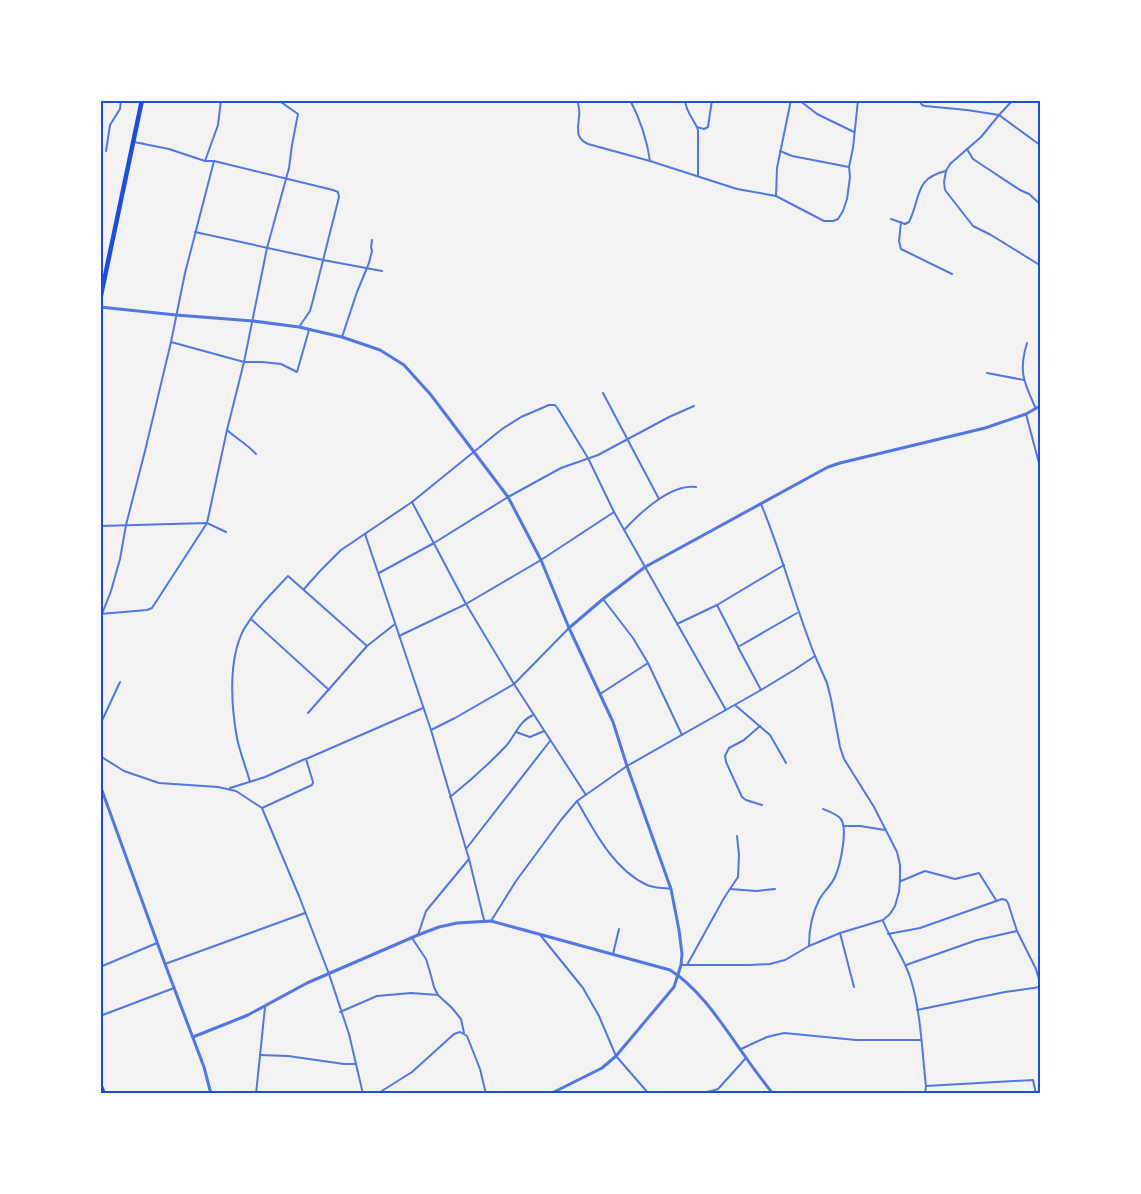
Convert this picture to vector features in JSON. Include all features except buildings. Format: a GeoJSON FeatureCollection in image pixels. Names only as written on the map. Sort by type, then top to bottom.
{"type":"FeatureCollection","features":[{"type":"Feature","properties":{"kind":"highway"},"geometry":{"type":"LineString","coordinates":[[100,300],[142,100]]}},
{"type":"Feature","properties":{"kind":"highway"},"geometry":{"type":"LineString","coordinates":[[100,1084],[104,1094]]}},
{"type":"Feature","properties":{"kind":"street"},"geometry":{"type":"LineString","coordinates":[[106,151],[110,125],[120,109],[121,100]]}},
{"type":"Feature","properties":{"kind":"street"},"geometry":{"type":"LineString","coordinates":[[205,161],[218,125],[221,100]]}},
{"type":"Feature","properties":{"kind":"street"},"geometry":{"type":"LineString","coordinates":[[214,161],[195,232],[120,559],[111,591],[101,614],[152,608],[207,523],[253,321],[267,248],[291,157],[298,114],[278,100]]}},
{"type":"Feature","properties":{"kind":"street"},"geometry":{"type":"LineString","coordinates":[[577,100],[580,112],[577,128],[582,141],[588,144],[737,189],[777,196],[824,221],[838,219],[847,199],[858,100]]}},
{"type":"Feature","properties":{"kind":"street"},"geometry":{"type":"LineString","coordinates":[[630,100],[644,133],[650,161]]}},
{"type":"Feature","properties":{"kind":"street"},"geometry":{"type":"LineString","coordinates":[[685,100],[689,115],[697,127],[698,176]]}},
{"type":"Feature","properties":{"kind":"street"},"geometry":{"type":"LineString","coordinates":[[697,127],[708,128],[712,100]]}},
{"type":"Feature","properties":{"kind":"street"},"geometry":{"type":"LineString","coordinates":[[777,196],[777,168],[791,100]]}},
{"type":"Feature","properties":{"kind":"street"},"geometry":{"type":"LineString","coordinates":[[799,100],[817,114],[854,132]]}},
{"type":"Feature","properties":{"kind":"street"},"geometry":{"type":"LineString","coordinates":[[919,100],[925,106],[999,115],[1041,145]]}},
{"type":"Feature","properties":{"kind":"street"},"geometry":{"type":"LineString","coordinates":[[1013,100],[981,137],[950,164],[945,171],[945,190],[973,226],[1040,264]]}},
{"type":"Feature","properties":{"kind":"street"},"geometry":{"type":"LineString","coordinates":[[1037,142],[1041,138]]}},
{"type":"Feature","properties":{"kind":"street"},"geometry":{"type":"LineString","coordinates":[[133,141],[169,149],[205,161],[214,161],[338,192],[339,197],[310,310],[299,327]]}},
{"type":"Feature","properties":{"kind":"street"},"geometry":{"type":"LineString","coordinates":[[968,149],[973,159],[1041,204]]}},
{"type":"Feature","properties":{"kind":"street"},"geometry":{"type":"LineString","coordinates":[[780,151],[792,156],[849,167]]}},
{"type":"Feature","properties":{"kind":"street"},"geometry":{"type":"LineString","coordinates":[[891,219],[907,224],[920,189],[928,177],[945,171]]}},
{"type":"Feature","properties":{"kind":"street"},"geometry":{"type":"LineString","coordinates":[[901,222],[899,241],[901,249],[952,274]]}},
{"type":"Feature","properties":{"kind":"street"},"geometry":{"type":"LineString","coordinates":[[195,232],[382,272]]}},
{"type":"Feature","properties":{"kind":"street"},"geometry":{"type":"LineString","coordinates":[[342,338],[367,269],[372,251],[372,240]]}},
{"type":"Feature","properties":{"kind":"street"},"geometry":{"type":"LineString","coordinates":[[100,307],[299,327],[380,350],[404,365],[431,395],[508,497],[542,560],[569,628],[613,722],[670,889],[682,954],[674,987],[616,1056],[602,1068],[550,1094]]}},
{"type":"Feature","properties":{"kind":"street"},"geometry":{"type":"LineString","coordinates":[[171,342],[244,362],[275,362],[297,372],[310,329]]}},
{"type":"Feature","properties":{"kind":"street"},"geometry":{"type":"LineString","coordinates":[[431,730],[514,684],[569,628],[645,567],[828,467],[985,428],[1026,414],[1039,407],[1024,380],[1022,360],[1027,343]]}},
{"type":"Feature","properties":{"kind":"street"},"geometry":{"type":"LineString","coordinates":[[987,373],[1024,380]]}},
{"type":"Feature","properties":{"kind":"street"},"geometry":{"type":"LineString","coordinates":[[603,393],[659,500]]}},
{"type":"Feature","properties":{"kind":"street"},"geometry":{"type":"LineString","coordinates":[[304,589],[341,550],[412,502],[502,429],[521,417],[549,405],[555,405],[588,458],[614,512],[726,710]]}},
{"type":"Feature","properties":{"kind":"street"},"geometry":{"type":"LineString","coordinates":[[379,573],[561,468],[598,455],[694,406]]}},
{"type":"Feature","properties":{"kind":"street"},"geometry":{"type":"LineString","coordinates":[[1026,414],[1041,467]]}},
{"type":"Feature","properties":{"kind":"street"},"geometry":{"type":"LineString","coordinates":[[227,430],[236,439],[248,445],[256,454]]}},
{"type":"Feature","properties":{"kind":"street"},"geometry":{"type":"LineString","coordinates":[[624,530],[638,515],[659,500],[681,487],[696,487]]}},
{"type":"Feature","properties":{"kind":"street"},"geometry":{"type":"LineString","coordinates":[[412,502],[466,604],[514,684],[586,795]]}},
{"type":"Feature","properties":{"kind":"street"},"geometry":{"type":"LineString","coordinates":[[681,965],[750,965],[770,964],[785,960],[809,946],[840,933],[883,920],[895,906],[899,892],[900,865],[897,852],[874,807],[844,759],[826,683],[814,656],[761,504]]}},
{"type":"Feature","properties":{"kind":"street"},"geometry":{"type":"LineString","coordinates":[[399,636],[466,604],[542,560],[614,512]]}},
{"type":"Feature","properties":{"kind":"street"},"geometry":{"type":"LineString","coordinates":[[100,525],[207,523],[226,532]]}},
{"type":"Feature","properties":{"kind":"street"},"geometry":{"type":"LineString","coordinates":[[365,534],[431,730],[469,859],[484,920]]}},
{"type":"Feature","properties":{"kind":"street"},"geometry":{"type":"LineString","coordinates":[[677,624],[717,605],[784,565]]}},
{"type":"Feature","properties":{"kind":"street"},"geometry":{"type":"LineString","coordinates":[[250,782],[237,739],[233,668],[236,649],[243,631],[265,600],[288,576],[367,646]]}},
{"type":"Feature","properties":{"kind":"street"},"geometry":{"type":"LineString","coordinates":[[603,599],[633,638],[648,663],[682,735]]}},
{"type":"Feature","properties":{"kind":"street"},"geometry":{"type":"LineString","coordinates":[[717,605],[761,690]]}},
{"type":"Feature","properties":{"kind":"street"},"geometry":{"type":"LineString","coordinates":[[738,647],[799,613]]}},
{"type":"Feature","properties":{"kind":"street"},"geometry":{"type":"LineString","coordinates":[[251,619],[329,690]]}},
{"type":"Feature","properties":{"kind":"street"},"geometry":{"type":"LineString","coordinates":[[308,713],[367,646],[395,624]]}},
{"type":"Feature","properties":{"kind":"street"},"geometry":{"type":"LineString","coordinates":[[491,921],[516,881],[577,801],[627,766],[761,690],[814,656]]}},
{"type":"Feature","properties":{"kind":"street"},"geometry":{"type":"LineString","coordinates":[[600,694],[648,663]]}},
{"type":"Feature","properties":{"kind":"street"},"geometry":{"type":"LineString","coordinates":[[100,725],[120,682]]}},
{"type":"Feature","properties":{"kind":"street"},"geometry":{"type":"LineString","coordinates":[[735,705],[770,735],[786,763]]}},
{"type":"Feature","properties":{"kind":"street"},"geometry":{"type":"LineString","coordinates":[[227,789],[265,777],[424,708]]}},
{"type":"Feature","properties":{"kind":"street"},"geometry":{"type":"LineString","coordinates":[[450,797],[508,744],[524,720],[534,715]]}},
{"type":"Feature","properties":{"kind":"street"},"geometry":{"type":"LineString","coordinates":[[760,726],[744,740],[729,748],[725,756],[742,797],[762,805]]}},
{"type":"Feature","properties":{"kind":"street"},"geometry":{"type":"LineString","coordinates":[[516,732],[530,737],[544,731]]}},
{"type":"Feature","properties":{"kind":"street"},"geometry":{"type":"LineString","coordinates":[[466,849],[550,741]]}},
{"type":"Feature","properties":{"kind":"street"},"geometry":{"type":"LineString","coordinates":[[100,756],[124,771],[159,783],[218,787],[236,791],[262,808],[270,823],[329,974],[349,1034],[363,1094]]}},
{"type":"Feature","properties":{"kind":"street"},"geometry":{"type":"LineString","coordinates":[[262,808],[312,785],[306,759]]}},
{"type":"Feature","properties":{"kind":"street"},"geometry":{"type":"LineString","coordinates":[[100,785],[212,1094]]}},
{"type":"Feature","properties":{"kind":"street"},"geometry":{"type":"LineString","coordinates":[[577,801],[612,856],[630,875],[648,886],[670,889]]}},
{"type":"Feature","properties":{"kind":"street"},"geometry":{"type":"LineString","coordinates":[[809,946],[809,933],[818,903],[834,879],[841,858],[843,825],[841,819],[823,809]]}},
{"type":"Feature","properties":{"kind":"street"},"geometry":{"type":"LineString","coordinates":[[843,825],[886,831]]}},
{"type":"Feature","properties":{"kind":"street"},"geometry":{"type":"LineString","coordinates":[[687,965],[739,874],[737,836]]}},
{"type":"Feature","properties":{"kind":"street"},"geometry":{"type":"LineString","coordinates":[[418,935],[426,911],[469,859]]}},
{"type":"Feature","properties":{"kind":"street"},"geometry":{"type":"LineString","coordinates":[[900,881],[925,871],[955,879],[979,873],[996,900]]}},
{"type":"Feature","properties":{"kind":"street"},"geometry":{"type":"LineString","coordinates":[[730,889],[762,891],[776,889]]}},
{"type":"Feature","properties":{"kind":"street"},"geometry":{"type":"LineString","coordinates":[[888,934],[920,928],[996,900],[1006,900],[1017,931],[1041,983]]}},
{"type":"Feature","properties":{"kind":"street"},"geometry":{"type":"LineString","coordinates":[[165,964],[305,913]]}},
{"type":"Feature","properties":{"kind":"street"},"geometry":{"type":"LineString","coordinates":[[193,1037],[248,1015],[307,983],[418,935],[439,927],[484,920],[670,970],[693,989],[727,1029],[773,1094]]}},
{"type":"Feature","properties":{"kind":"street"},"geometry":{"type":"LineString","coordinates":[[883,920],[888,934],[906,964],[912,982],[921,1040],[925,1094]]}},
{"type":"Feature","properties":{"kind":"street"},"geometry":{"type":"LineString","coordinates":[[613,954],[619,929]]}},
{"type":"Feature","properties":{"kind":"street"},"geometry":{"type":"LineString","coordinates":[[906,964],[977,940],[1017,931]]}},
{"type":"Feature","properties":{"kind":"street"},"geometry":{"type":"LineString","coordinates":[[539,933],[583,988],[599,1016],[616,1056],[649,1094]]}},
{"type":"Feature","properties":{"kind":"street"},"geometry":{"type":"LineString","coordinates":[[840,933],[854,987]]}},
{"type":"Feature","properties":{"kind":"street"},"geometry":{"type":"LineString","coordinates":[[412,938],[426,958],[438,995],[461,1018],[464,1033],[480,1070],[486,1094]]}},
{"type":"Feature","properties":{"kind":"street"},"geometry":{"type":"LineString","coordinates":[[100,967],[157,943]]}},
{"type":"Feature","properties":{"kind":"street"},"geometry":{"type":"LineString","coordinates":[[917,1010],[1041,987]]}},
{"type":"Feature","properties":{"kind":"street"},"geometry":{"type":"LineString","coordinates":[[100,1016],[174,988]]}},
{"type":"Feature","properties":{"kind":"street"},"geometry":{"type":"LineString","coordinates":[[340,1012],[377,996],[411,993],[438,995]]}},
{"type":"Feature","properties":{"kind":"street"},"geometry":{"type":"LineString","coordinates":[[256,1094],[265,1006]]}},
{"type":"Feature","properties":{"kind":"street"},"geometry":{"type":"LineString","coordinates":[[377,1094],[412,1072],[454,1034],[464,1033]]}},
{"type":"Feature","properties":{"kind":"street"},"geometry":{"type":"LineString","coordinates":[[741,1049],[767,1037],[784,1034],[855,1040],[921,1040]]}},
{"type":"Feature","properties":{"kind":"street"},"geometry":{"type":"LineString","coordinates":[[260,1055],[356,1064]]}},
{"type":"Feature","properties":{"kind":"street"},"geometry":{"type":"LineString","coordinates":[[663,1094],[675,1090],[702,1094],[712,1092],[718,1089],[746,1058]]}},
{"type":"Feature","properties":{"kind":"street"},"geometry":{"type":"LineString","coordinates":[[926,1086],[1041,1079]]}},
{"type":"Feature","properties":{"kind":"street"},"geometry":{"type":"LineString","coordinates":[[1033,1080],[1036,1094]]}},
{"type":"Feature","properties":{"kind":"street"},"geometry":{"type":"LineString","coordinates":[[561,1089],[562,1094]]}}]}
